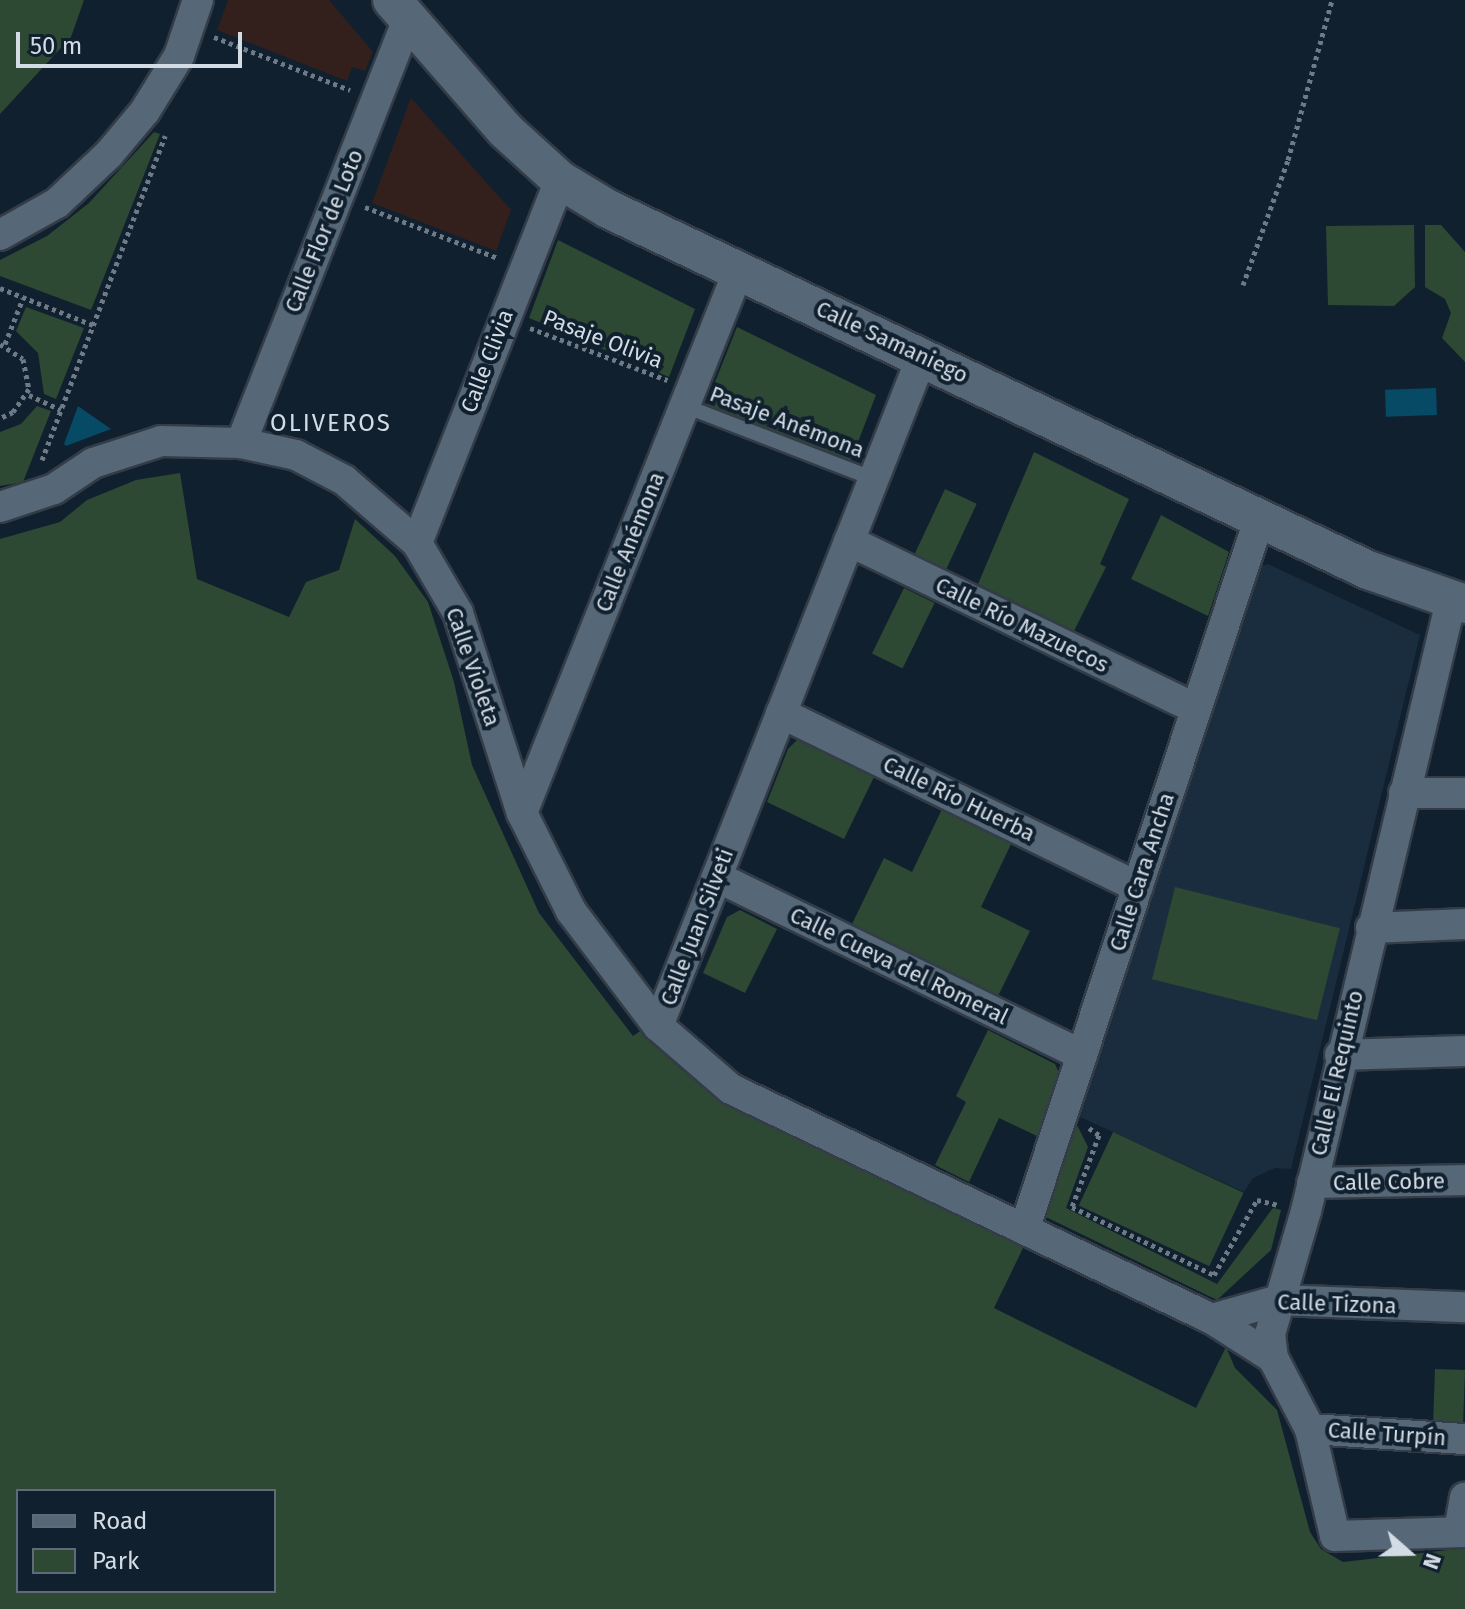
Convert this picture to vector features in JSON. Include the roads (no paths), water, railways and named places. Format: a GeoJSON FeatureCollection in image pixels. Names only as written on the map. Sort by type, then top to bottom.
{"type":"FeatureCollection","features":[{"type":"Feature","properties":{"kind":"street","name":"Calle Flor de Loto"},"geometry":{"type":"LineString","coordinates":[[241,443],[376,100],[400,10]]}},
{"type":"Feature","properties":{"kind":"street","name":"Calle Samaniego"},"geometry":{"type":"LineString","coordinates":[[400,10],[505,130],[560,180],[738,272],[923,354],[1368,570],[1458,603]]}},
{"type":"Feature","properties":{"kind":"street"},"geometry":{"type":"LineString","coordinates":[[0,235],[57,203],[109,154],[145,111],[194,14]]}},
{"type":"Feature","properties":{"kind":"street","name":"Calle Clivia"},"geometry":{"type":"LineString","coordinates":[[417,543],[522,268],[560,180]]}},
{"type":"Feature","properties":{"kind":"street","name":"Calle Anémona"},"geometry":{"type":"LineString","coordinates":[[522,813],[738,272]]}},
{"type":"Feature","properties":{"kind":"street","name":"Calle Juan Silveti"},"geometry":{"type":"LineString","coordinates":[[923,354],[658,1026],[731,1089],[1212,1319],[1273,1358]]}},
{"type":"Feature","properties":{"kind":"street","name":"Calle Violeta"},"geometry":{"type":"LineString","coordinates":[[0,507],[54,489],[93,463],[161,441],[241,443],[296,455],[344,480],[417,543],[458,613],[522,813],[571,911],[658,1026]]}},
{"type":"Feature","properties":{"kind":"street","name":"Calle Cara Ancha"},"geometry":{"type":"LineString","coordinates":[[1025,1227],[1194,708],[1260,517]]}},
{"type":"Feature","properties":{"kind":"street","name":"Calle Río Mazuecos"},"geometry":{"type":"LineString","coordinates":[[849,541],[1194,708]]}},
{"type":"Feature","properties":{"kind":"street","name":"Calle El Requinto"},"geometry":{"type":"LineString","coordinates":[[1458,603],[1404,793],[1312,1183],[1270,1334],[1273,1358],[1310,1429],[1335,1536],[1462,1531]]}},
{"type":"Feature","properties":{"kind":"street","name":"Calle Río Huerba"},"geometry":{"type":"LineString","coordinates":[[781,713],[1138,887]]}},
{"type":"Feature","properties":{"kind":"street"},"geometry":{"type":"LineString","coordinates":[[1404,793],[1465,793]]}},
{"type":"Feature","properties":{"kind":"street","name":"Calle Cueva del Romeral"},"geometry":{"type":"LineString","coordinates":[[717,877],[1082,1055]]}},
{"type":"Feature","properties":{"kind":"street"},"geometry":{"type":"LineString","coordinates":[[1371,928],[1465,924]]}},
{"type":"Feature","properties":{"kind":"street"},"geometry":{"type":"LineString","coordinates":[[1340,1055],[1465,1051]]}},
{"type":"Feature","properties":{"kind":"street","name":"Calle Cobre"},"geometry":{"type":"LineString","coordinates":[[1312,1183],[1465,1180]]}},
{"type":"Feature","properties":{"kind":"street","name":"Calle Tizona"},"geometry":{"type":"LineString","coordinates":[[1212,1319],[1279,1300],[1465,1307]]}},
{"type":"Feature","properties":{"kind":"street","name":"Calle Turpín"},"geometry":{"type":"LineString","coordinates":[[1310,1429],[1465,1439]]}},
{"type":"Feature","properties":{"kind":"street"},"geometry":{"type":"LineString","coordinates":[[1462,1531],[1465,1498]]}},
{"type":"Feature","properties":{"kind":"lane","name":"Pasaje Anémona"},"geometry":{"type":"LineString","coordinates":[[688,398],[874,479]]}},
{"type":"Feature","properties":{"kind":"water"},"geometry":{"type":"Polygon","coordinates":[[[1436,388],[1437,415],[1386,417],[1385,390],[1436,388]]]}},
{"type":"Feature","properties":{"kind":"water"},"geometry":{"type":"Polygon","coordinates":[[[78,406],[111,429],[66,446],[64,444],[78,406]]]}},
{"type":"Feature","properties":{"kind":"district","name":"OLIVEROS"},"geometry":{"type":"Point","coordinates":[331,424]}}]}
